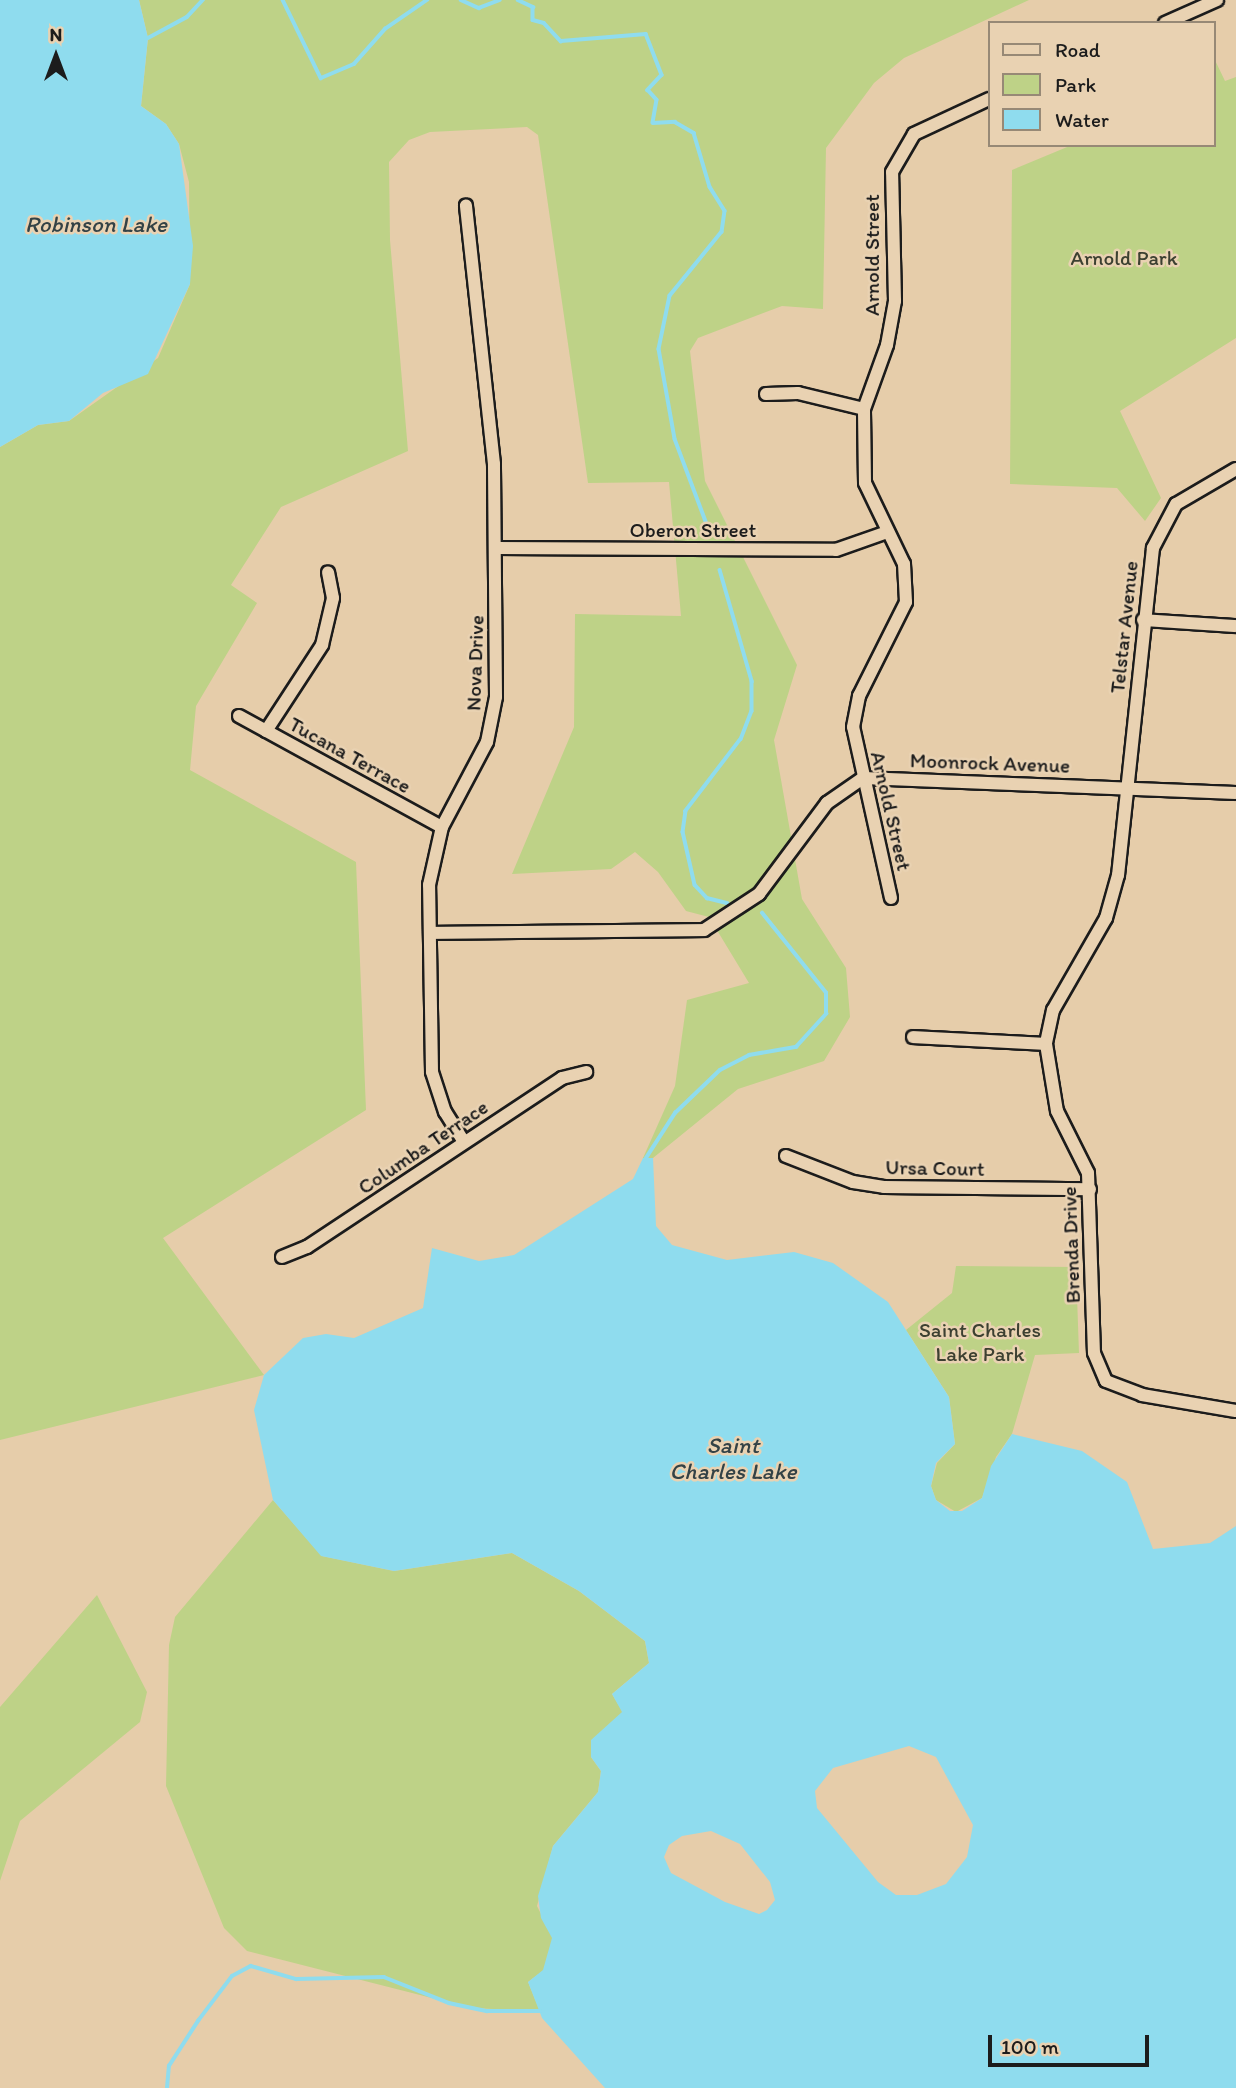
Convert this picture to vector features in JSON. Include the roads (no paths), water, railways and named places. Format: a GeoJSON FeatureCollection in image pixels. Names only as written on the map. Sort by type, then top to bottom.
{"type":"FeatureCollection","features":[{"type":"Feature","properties":{"kind":"street"},"geometry":{"type":"LineString","coordinates":[[1170,21],[1217,0]]}},
{"type":"Feature","properties":{"kind":"street","name":"Arnold Street"},"geometry":{"type":"LineString","coordinates":[[891,898],[853,727],[859,696],[906,602],[904,565],[865,483],[864,409],[894,314],[895,162],[925,127],[988,99]]}},
{"type":"Feature","properties":{"kind":"street","name":"Nova Drive"},"geometry":{"type":"LineString","coordinates":[[464,1142],[434,1085],[430,868],[442,827],[482,753],[493,720],[496,548],[493,456],[466,206]]}},
{"type":"Feature","properties":{"kind":"street"},"geometry":{"type":"LineString","coordinates":[[766,394],[798,393],[864,409]]}},
{"type":"Feature","properties":{"kind":"street","name":"Telstar Avenue"},"geometry":{"type":"LineString","coordinates":[[1127,787],[1143,620],[1153,548],[1176,503],[1236,469]]}},
{"type":"Feature","properties":{"kind":"street","name":"Oberon Street"},"geometry":{"type":"LineString","coordinates":[[496,548],[836,550],[887,533]]}},
{"type":"Feature","properties":{"kind":"street"},"geometry":{"type":"LineString","coordinates":[[266,731],[323,645],[333,598],[328,572]]}},
{"type":"Feature","properties":{"kind":"street"},"geometry":{"type":"LineString","coordinates":[[1143,620],[1236,626]]}},
{"type":"Feature","properties":{"kind":"street","name":"Tucana Terrace"},"geometry":{"type":"LineString","coordinates":[[239,716],[442,827]]}},
{"type":"Feature","properties":{"kind":"street"},"geometry":{"type":"LineString","coordinates":[[430,933],[704,930],[759,894],[827,803],[863,778]]}},
{"type":"Feature","properties":{"kind":"street","name":"Moonrock Avenue"},"geometry":{"type":"LineString","coordinates":[[863,778],[1236,793]]}},
{"type":"Feature","properties":{"kind":"street","name":"Brenda Drive"},"geometry":{"type":"LineString","coordinates":[[1127,787],[1118,875],[1106,918],[1053,1010],[1046,1044],[1058,1111],[1088,1172],[1094,1353],[1106,1381],[1142,1395],[1236,1411]]}},
{"type":"Feature","properties":{"kind":"street"},"geometry":{"type":"LineString","coordinates":[[913,1037],[1046,1044]]}},
{"type":"Feature","properties":{"kind":"street","name":"Columba Terrace"},"geometry":{"type":"LineString","coordinates":[[282,1258],[307,1247],[562,1078],[586,1072]]}},
{"type":"Feature","properties":{"kind":"street","name":"Ursa Court"},"geometry":{"type":"LineString","coordinates":[[786,1156],[853,1182],[884,1187],[1090,1189]]}},
{"type":"Feature","properties":{"kind":"water","name":"Robinson Lake"},"geometry":{"type":"Polygon","coordinates":[[[0,0],[139,0],[148,38],[141,106],[166,124],[179,144],[193,246],[190,284],[148,374],[103,393],[69,421],[38,425],[0,447],[0,0]]]}},
{"type":"Feature","properties":{"kind":"water","name":"Saint Charles Lake"},"geometry":{"type":"Polygon","coordinates":[[[643,1158],[653,1158],[656,1226],[672,1245],[727,1260],[794,1252],[833,1263],[888,1302],[949,1397],[955,1444],[936,1463],[931,1486],[936,1500],[950,1511],[962,1511],[982,1498],[991,1466],[1012,1434],[1082,1451],[1127,1482],[1153,1549],[1210,1543],[1236,1526],[1236,2088],[605,2088],[542,2018],[528,1982],[543,1970],[552,1938],[541,1918],[538,1896],[553,1846],[598,1792],[601,1771],[591,1757],[591,1740],[622,1712],[612,1694],[649,1663],[645,1641],[579,1591],[512,1553],[394,1571],[321,1556],[273,1500],[254,1410],[264,1375],[303,1338],[326,1334],[354,1338],[423,1308],[432,1248],[479,1261],[514,1255],[633,1179],[643,1158]],[[909,1746],[833,1768],[815,1791],[817,1808],[878,1882],[896,1895],[917,1895],[946,1884],[967,1857],[973,1825],[936,1757],[909,1746]],[[711,1831],[682,1836],[669,1845],[664,1857],[671,1873],[725,1902],[759,1914],[767,1910],[775,1900],[770,1882],[740,1844],[711,1831]]]}},
{"type":"Feature","properties":{"kind":"waterway"},"geometry":{"type":"LineString","coordinates":[[148,38],[187,17],[203,0]]}},
{"type":"Feature","properties":{"kind":"waterway"},"geometry":{"type":"LineString","coordinates":[[283,0],[321,78],[354,64],[385,29],[427,0]]}},
{"type":"Feature","properties":{"kind":"waterway"},"geometry":{"type":"LineString","coordinates":[[461,0],[479,8],[500,0]]}},
{"type":"Feature","properties":{"kind":"waterway"},"geometry":{"type":"LineString","coordinates":[[518,0],[533,7],[533,20],[544,23],[561,41],[646,34],[662,75],[648,90],[657,100],[653,123],[675,122],[694,133],[710,187],[725,211],[722,232],[670,296],[659,349],[675,439],[710,532]]}},
{"type":"Feature","properties":{"kind":"waterway"},"geometry":{"type":"LineString","coordinates":[[720,570],[752,681],[752,711],[741,739],[686,811],[683,832],[695,885],[707,898],[727,903]]}},
{"type":"Feature","properties":{"kind":"waterway"},"geometry":{"type":"LineString","coordinates":[[646,1158],[675,1113],[720,1070],[749,1055],[796,1047],[826,1014],[826,993],[762,913]]}},
{"type":"Feature","properties":{"kind":"waterway"},"geometry":{"type":"LineString","coordinates":[[167,2088],[169,2066],[198,2021],[232,1976],[251,1966],[296,1979],[384,1977],[449,2003],[487,2011],[540,2011]]}},
{"type":"Feature","properties":{"kind":"park label","name":"Arnold Park"},"geometry":{"type":"Point","coordinates":[1124,258]}},
{"type":"Feature","properties":{"kind":"park label","name":"Saint Charles Lake Park"},"geometry":{"type":"Point","coordinates":[980,1342]}}]}
